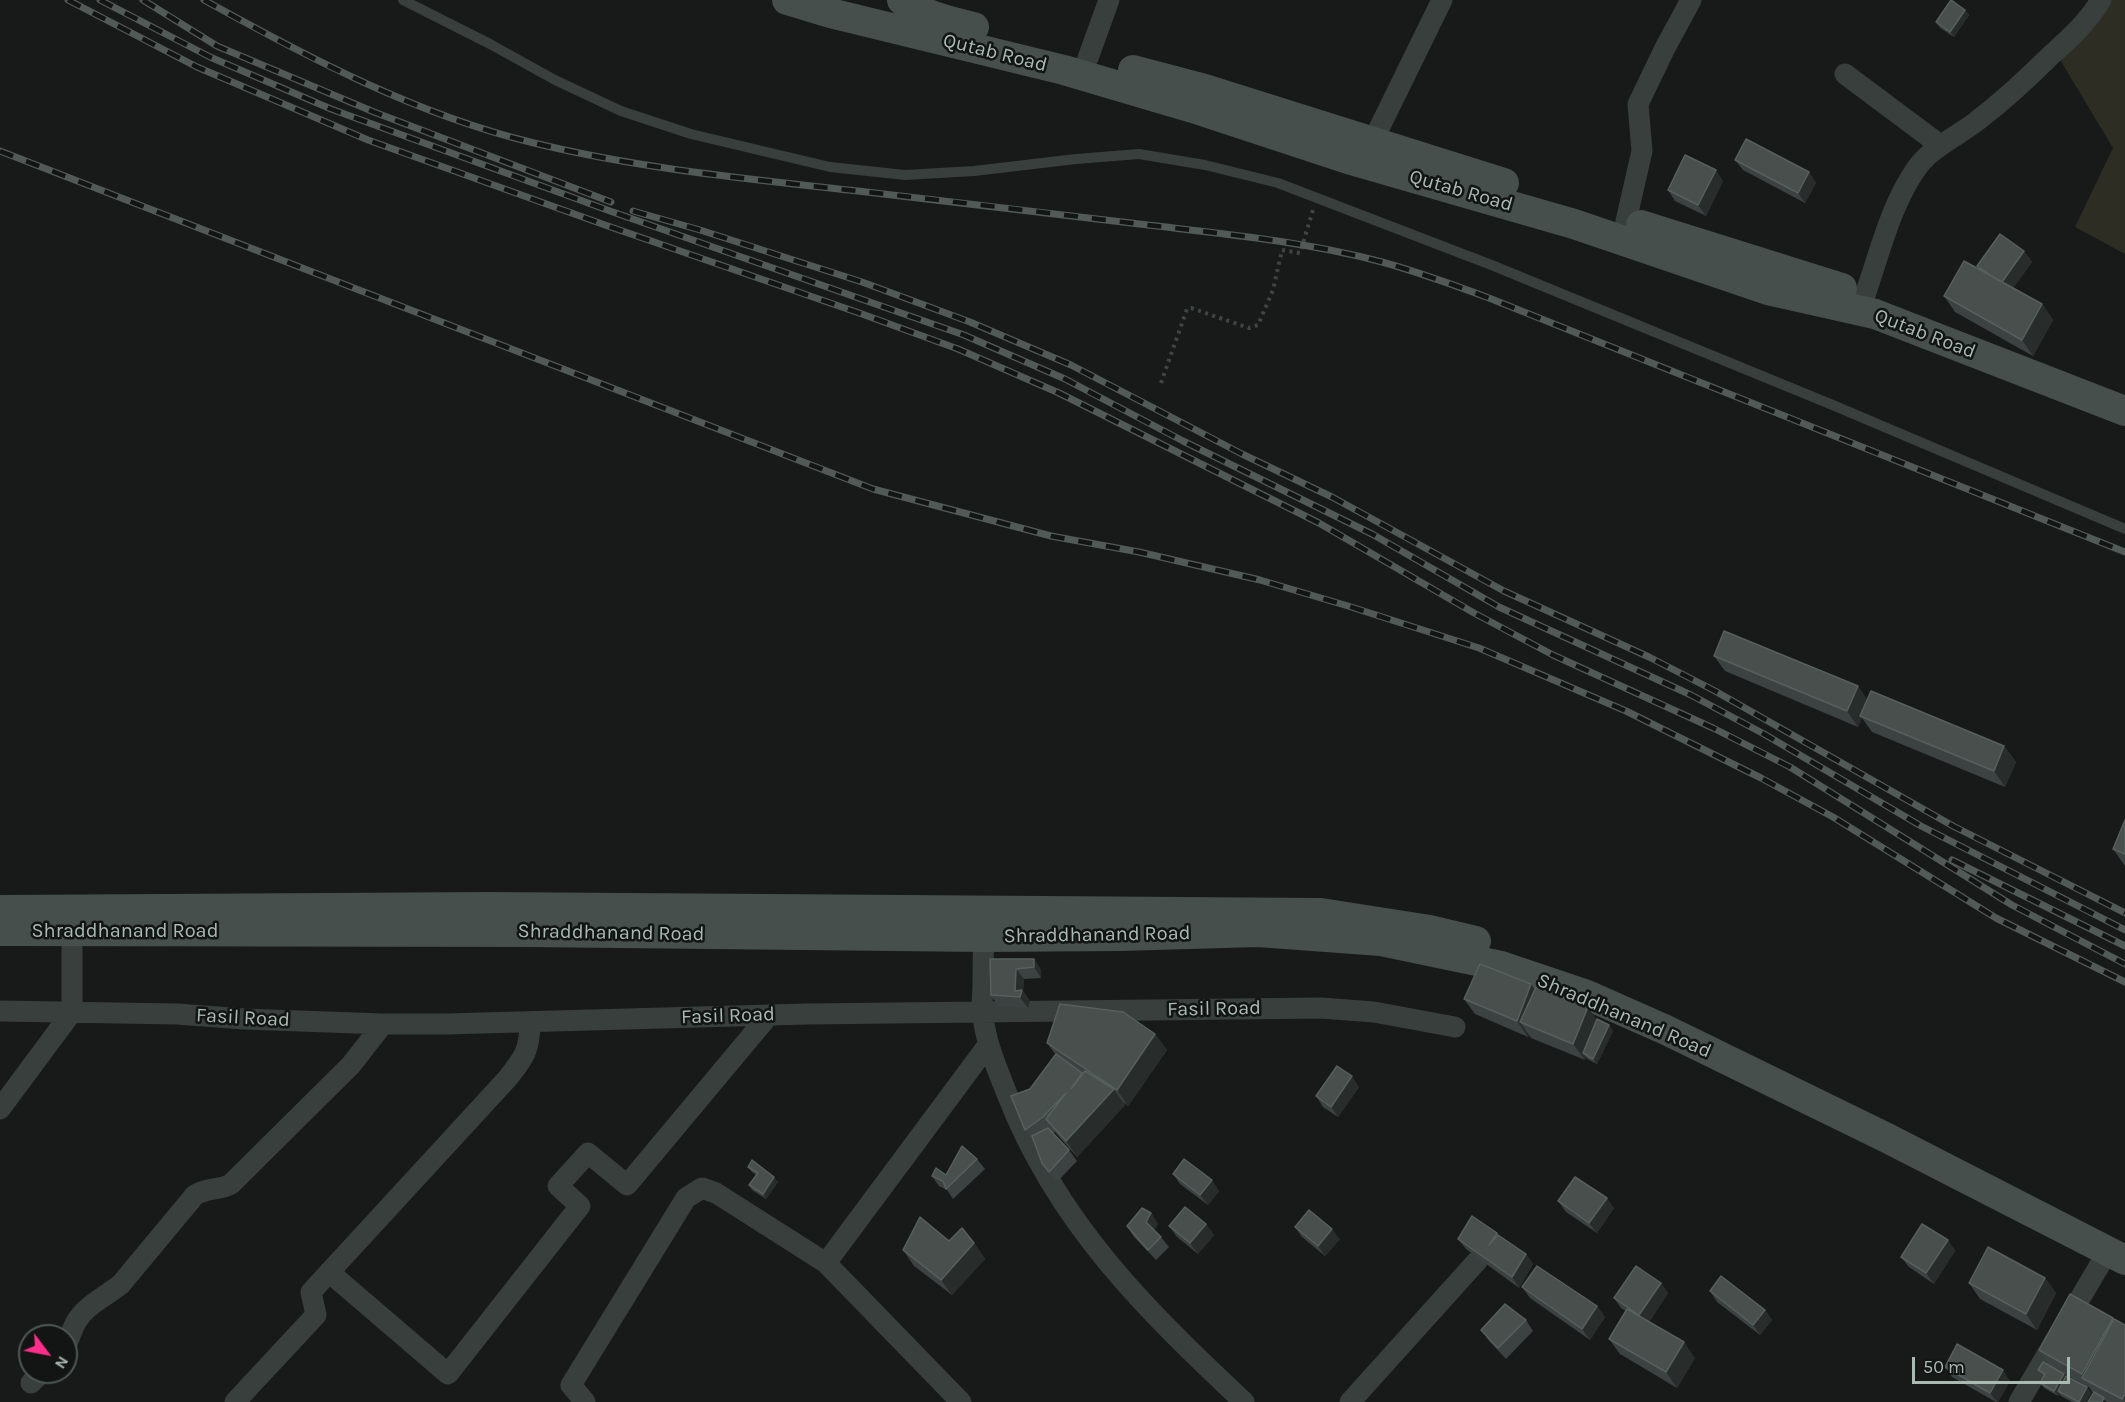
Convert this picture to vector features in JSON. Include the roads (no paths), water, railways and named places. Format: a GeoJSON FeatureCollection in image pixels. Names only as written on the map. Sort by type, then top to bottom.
{"type":"FeatureCollection","features":[{"type":"Feature","properties":{"kind":"street","name":"Qutab Road"},"geometry":{"type":"LineString","coordinates":[[787,0],[830,13],[935,28],[1089,58],[1205,89],[1368,153],[1768,290],[1875,314],[2125,411]]}},
{"type":"Feature","properties":{"kind":"street","name":"Qutab Road"},"geometry":{"type":"LineString","coordinates":[[902,0],[935,28],[1107,83],[1193,108],[1626,221],[1865,295],[2125,391]]}},
{"type":"Feature","properties":{"kind":"street"},"geometry":{"type":"LineString","coordinates":[[1089,58],[1108,0]]}},
{"type":"Feature","properties":{"kind":"street"},"geometry":{"type":"LineString","coordinates":[[1368,153],[1442,0]]}},
{"type":"Feature","properties":{"kind":"street"},"geometry":{"type":"LineString","coordinates":[[1626,221],[1641,151],[1638,104],[1691,0]]}},
{"type":"Feature","properties":{"kind":"street"},"geometry":{"type":"LineString","coordinates":[[1865,295],[1898,200],[1914,171],[1940,145],[2006,99],[2064,44],[2101,0]]}},
{"type":"Feature","properties":{"kind":"street"},"geometry":{"type":"LineString","coordinates":[[1845,74],[1940,145]]}},
{"type":"Feature","properties":{"kind":"street","name":"Shraddhanand Road"},"geometry":{"type":"LineString","coordinates":[[0,910],[641,921],[985,924],[1121,936],[1258,932],[1381,941],[1501,966],[1587,995],[1666,1029],[2119,1250]]}},
{"type":"Feature","properties":{"kind":"street","name":"Shraddhanand Road"},"geometry":{"type":"LineString","coordinates":[[0,931],[641,921]]}},
{"type":"Feature","properties":{"kind":"street"},"geometry":{"type":"LineString","coordinates":[[985,924],[982,1013],[988,1045],[1018,1122],[1046,1177],[1071,1217],[1112,1269],[1233,1398]]}},
{"type":"Feature","properties":{"kind":"street"},"geometry":{"type":"LineString","coordinates":[[0,1109],[72,1012],[72,931]]}},
{"type":"Feature","properties":{"kind":"street","name":"Fasil Road"},"geometry":{"type":"LineString","coordinates":[[0,1011],[177,1014],[383,1024],[769,1015],[1321,1008],[1374,1012],[1455,1027]]}},
{"type":"Feature","properties":{"kind":"street"},"geometry":{"type":"LineString","coordinates":[[329,1272],[448,1374],[580,1206],[558,1186],[588,1153],[627,1185],[769,1015]]}},
{"type":"Feature","properties":{"kind":"street"},"geometry":{"type":"LineString","coordinates":[[236,1402],[316,1316],[311,1292],[523,1060],[530,1039],[530,1022]]}},
{"type":"Feature","properties":{"kind":"street"},"geometry":{"type":"LineString","coordinates":[[75,1324],[94,1301],[107,1295],[121,1284],[195,1195],[206,1188],[220,1190],[231,1184],[351,1065],[383,1024]]}},
{"type":"Feature","properties":{"kind":"street"},"geometry":{"type":"LineString","coordinates":[[826,1263],[988,1045]]}},
{"type":"Feature","properties":{"kind":"street"},"geometry":{"type":"LineString","coordinates":[[585,1402],[571,1385],[686,1198],[702,1188],[716,1192],[826,1263],[961,1402]]}},
{"type":"Feature","properties":{"kind":"street"},"geometry":{"type":"LineString","coordinates":[[2019,1402],[2089,1306],[2119,1250]]}},
{"type":"Feature","properties":{"kind":"street"},"geometry":{"type":"LineString","coordinates":[[1350,1402],[1478,1260]]}},
{"type":"Feature","properties":{"kind":"lane"},"geometry":{"type":"LineString","coordinates":[[403,0],[555,80],[621,111],[692,134],[830,167],[905,175],[975,171],[1139,154],[1205,165],[1278,183],[1505,271],[1846,410],[2125,529]]}},
{"type":"Feature","properties":{"kind":"railway"},"geometry":{"type":"LineString","coordinates":[[68,0],[197,67],[368,140],[958,349],[1059,393],[1319,523],[1474,613],[1553,655],[1713,728],[1790,767],[2012,905],[2125,964]]}},
{"type":"Feature","properties":{"kind":"railway"},"geometry":{"type":"LineString","coordinates":[[100,0],[210,57],[331,109],[610,211],[964,335],[1065,379],[1183,441],[1372,534],[1499,607],[1691,695],[1764,734],[1921,826],[2125,930]]}},
{"type":"Feature","properties":{"kind":"railway"},"geometry":{"type":"LineString","coordinates":[[143,0],[217,46],[374,112],[611,202]]}},
{"type":"Feature","properties":{"kind":"railway"},"geometry":{"type":"LineString","coordinates":[[204,0],[283,43],[406,101],[491,131],[574,152],[736,177],[1257,238],[1320,248],[1382,262],[1489,298],[2125,552]]}},
{"type":"Feature","properties":{"kind":"railway"},"geometry":{"type":"LineString","coordinates":[[0,151],[873,489],[1051,536],[1139,552],[1260,580],[1479,648],[1626,711],[1761,778],[1833,817],[1996,918],[2125,982]]}},
{"type":"Feature","properties":{"kind":"railway"},"geometry":{"type":"LineString","coordinates":[[633,211],[862,282],[970,322],[1071,365],[1242,454],[1332,497],[1504,591],[1649,657],[1715,691],[1953,826],[2125,913]]}},
{"type":"Feature","properties":{"kind":"railway"},"geometry":{"type":"LineString","coordinates":[[1952,860],[2125,946]]}}]}
